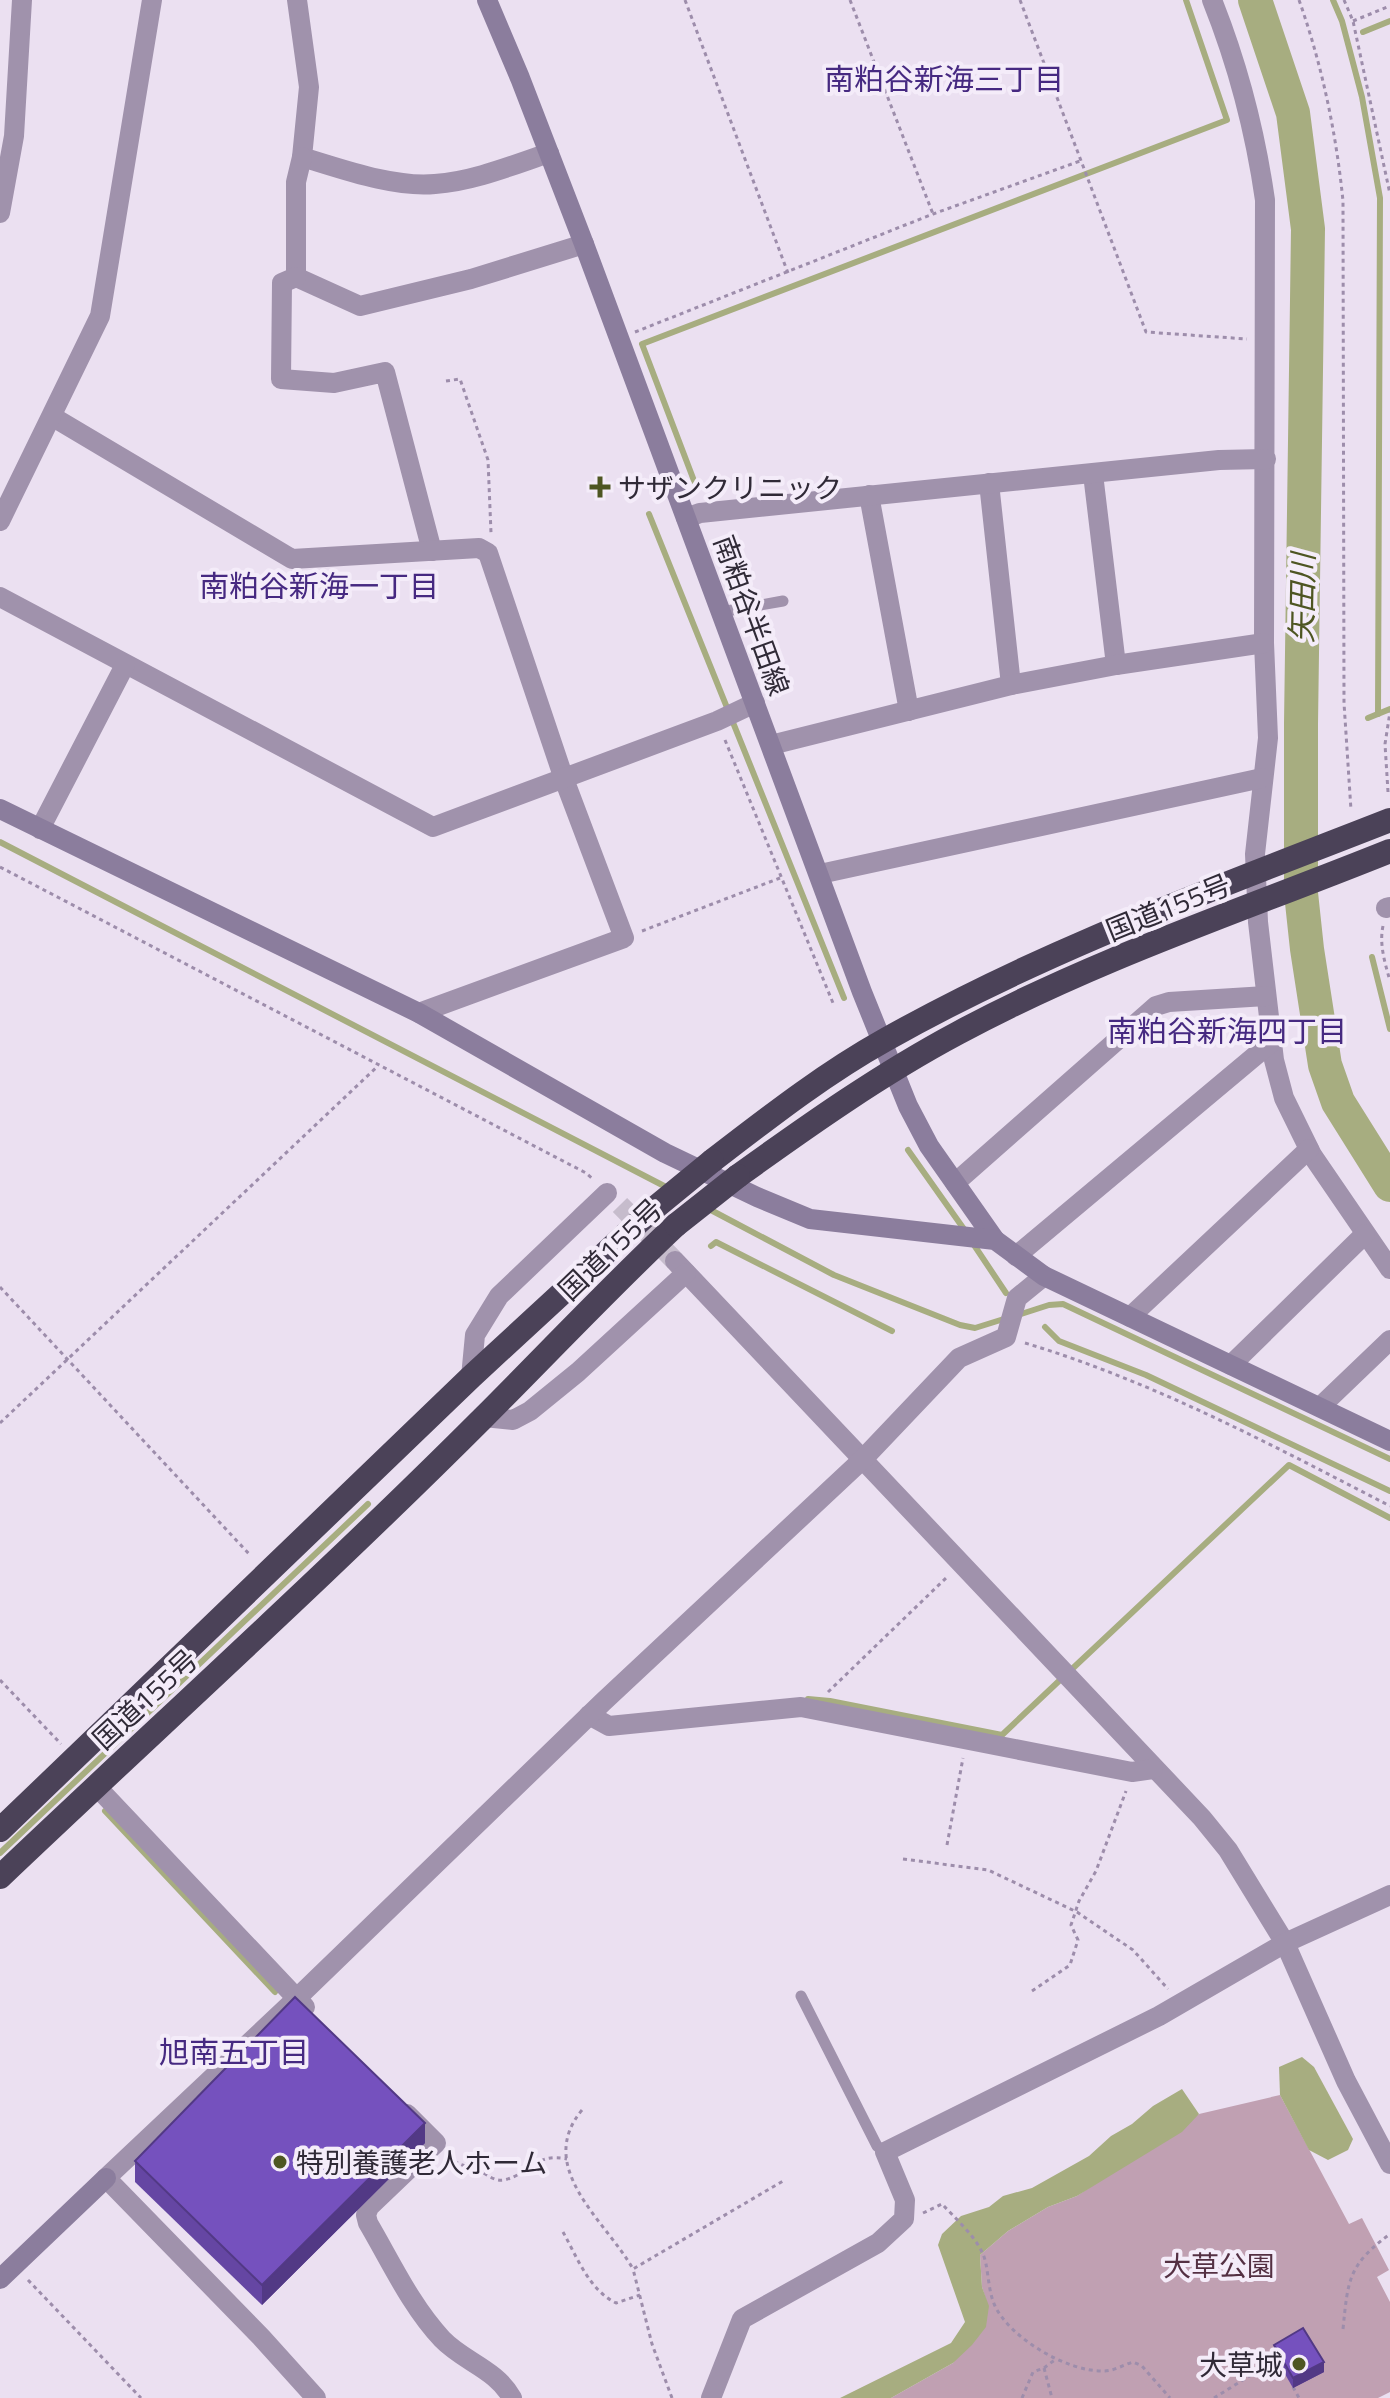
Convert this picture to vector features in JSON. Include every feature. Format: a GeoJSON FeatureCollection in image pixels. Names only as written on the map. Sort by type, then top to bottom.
{"type":"FeatureCollection","features":[{"type":"Feature","properties":{"kind":"highway","name":"国道155号"},"geometry":{"type":"LineString","coordinates":[[0,1830],[471,1377],[651,1211],[801,1094],[883,1041],[1016,971],[1390,820]]}},
{"type":"Feature","properties":{"kind":"highway","name":"国道155号"},"geometry":{"type":"LineString","coordinates":[[0,1877],[484,1417],[619,1279],[676,1225],[738,1176],[821,1116],[956,1034],[1009,1007],[1080,975],[1390,851]]}},
{"type":"Feature","properties":{"kind":"street"},"geometry":{"type":"LineString","coordinates":[[0,213],[22,0]]}},
{"type":"Feature","properties":{"kind":"street"},"geometry":{"type":"LineString","coordinates":[[0,521],[100,316],[152,0]]}},
{"type":"Feature","properties":{"kind":"street"},"geometry":{"type":"LineString","coordinates":[[296,277],[296,182],[302,157],[309,87],[297,0]]}},
{"type":"Feature","properties":{"kind":"street","name":"南粕谷半田線"},"geometry":{"type":"LineString","coordinates":[[487,0],[584,244],[862,992],[908,1106],[929,1146],[995,1240]]}},
{"type":"Feature","properties":{"kind":"street"},"geometry":{"type":"LineString","coordinates":[[1212,0],[1243,87],[1258,145],[1265,200],[1264,643],[1268,738],[1262,778],[1263,870],[1266,996],[1276,1069],[1284,1098],[1309,1149],[1390,1269]]}},
{"type":"Feature","properties":{"kind":"street"},"geometry":{"type":"LineString","coordinates":[[302,157],[360,174],[435,184],[483,175],[549,153]]}},
{"type":"Feature","properties":{"kind":"street"},"geometry":{"type":"LineString","coordinates":[[432,551],[385,372],[334,383],[281,379],[282,283],[296,277],[360,306],[471,279],[584,244]]}},
{"type":"Feature","properties":{"kind":"street"},"geometry":{"type":"LineString","coordinates":[[53,417],[292,559],[479,548],[487,552],[564,779],[624,938],[419,1013]]}},
{"type":"Feature","properties":{"kind":"street"},"geometry":{"type":"LineString","coordinates":[[686,518],[700,513],[869,495],[1219,460],[1266,459]]}},
{"type":"Feature","properties":{"kind":"street"},"geometry":{"type":"LineString","coordinates":[[1093,474],[1116,665]]}},
{"type":"Feature","properties":{"kind":"street"},"geometry":{"type":"LineString","coordinates":[[989,483],[1011,685]]}},
{"type":"Feature","properties":{"kind":"street"},"geometry":{"type":"LineString","coordinates":[[869,495],[909,711]]}},
{"type":"Feature","properties":{"kind":"street"},"geometry":{"type":"LineString","coordinates":[[0,597],[433,827],[717,721],[755,703]]}},
{"type":"Feature","properties":{"kind":"street"},"geometry":{"type":"LineString","coordinates":[[771,745],[1011,685],[1116,665],[1264,643]]}},
{"type":"Feature","properties":{"kind":"street"},"geometry":{"type":"LineString","coordinates":[[40,829],[125,665]]}},
{"type":"Feature","properties":{"kind":"street"},"geometry":{"type":"LineString","coordinates":[[820,874],[1262,778]]}},
{"type":"Feature","properties":{"kind":"street"},"geometry":{"type":"LineString","coordinates":[[0,809],[419,1013],[665,1153],[810,1219],[995,1240],[1044,1276],[1390,1441]]}},
{"type":"Feature","properties":{"kind":"street"},"geometry":{"type":"LineString","coordinates":[[955,1183],[1156,1006],[1169,1002],[1266,996]]}},
{"type":"Feature","properties":{"kind":"street"},"geometry":{"type":"LineString","coordinates":[[1016,1256],[1273,1041]]}},
{"type":"Feature","properties":{"kind":"street"},"geometry":{"type":"LineString","coordinates":[[1130,1317],[1309,1149]]}},
{"type":"Feature","properties":{"kind":"street"},"geometry":{"type":"LineString","coordinates":[[471,1377],[475,1335],[499,1296],[607,1193]]}},
{"type":"Feature","properties":{"kind":"street"},"geometry":{"type":"LineString","coordinates":[[1231,1365],[1365,1234]]}},
{"type":"Feature","properties":{"kind":"street"},"geometry":{"type":"LineString","coordinates":[[484,1417],[513,1420],[530,1411],[578,1372],[680,1267],[1202,1818],[1228,1850],[1285,1943],[1346,2081],[1390,2164]]}},
{"type":"Feature","properties":{"kind":"street"},"geometry":{"type":"LineString","coordinates":[[7,2272],[297,1998],[589,1715],[863,1459],[959,1358],[1006,1337],[1017,1298],[1044,1276]]}},
{"type":"Feature","properties":{"kind":"street"},"geometry":{"type":"LineString","coordinates":[[1320,1407],[1390,1340]]}},
{"type":"Feature","properties":{"kind":"street"},"geometry":{"type":"LineString","coordinates":[[589,1715],[609,1726],[801,1707],[1132,1772],[1153,1769]]}},
{"type":"Feature","properties":{"kind":"street"},"geometry":{"type":"LineString","coordinates":[[96,1786],[319,2021]]}},
{"type":"Feature","properties":{"kind":"street"},"geometry":{"type":"LineString","coordinates":[[711,2398],[742,2319],[878,2243],[904,2219],[905,2200],[885,2152],[1048,2073],[1285,1943],[1390,1895]]}},
{"type":"Feature","properties":{"kind":"street"},"geometry":{"type":"LineString","coordinates":[[394,2100],[436,2143],[369,2207],[366,2215],[368,2223],[431,2326],[445,2343],[497,2377],[512,2398]]}},
{"type":"Feature","properties":{"kind":"street"},"geometry":{"type":"LineString","coordinates":[[106,2178],[316,2398]]}},
{"type":"Feature","properties":{"kind":"lane"},"geometry":{"type":"LineString","coordinates":[[721,612],[783,601]]}},
{"type":"Feature","properties":{"kind":"lane"},"geometry":{"type":"LineString","coordinates":[[801,1996],[877,2146],[885,2152]]}},
{"type":"Feature","properties":{"kind":"path"},"geometry":{"type":"LineString","coordinates":[[685,0],[788,274]]}},
{"type":"Feature","properties":{"kind":"path"},"geometry":{"type":"LineString","coordinates":[[850,0],[933,214]]}},
{"type":"Feature","properties":{"kind":"path"},"geometry":{"type":"LineString","coordinates":[[1020,0],[1146,332],[1267,340]]}},
{"type":"Feature","properties":{"kind":"path"},"geometry":{"type":"LineString","coordinates":[[1299,0],[1327,95],[1338,149],[1343,201],[1344,703],[1351,818],[1347,836]]}},
{"type":"Feature","properties":{"kind":"path"},"geometry":{"type":"LineString","coordinates":[[1344,0],[1353,21],[1390,194]]}},
{"type":"Feature","properties":{"kind":"path"},"geometry":{"type":"LineString","coordinates":[[1353,21],[1390,6]]}},
{"type":"Feature","properties":{"kind":"path"},"geometry":{"type":"LineString","coordinates":[[617,338],[788,274],[933,214],[1080,161]]}},
{"type":"Feature","properties":{"kind":"path"},"geometry":{"type":"LineString","coordinates":[[446,381],[460,379],[488,460],[491,534],[487,552]]}},
{"type":"Feature","properties":{"kind":"path"},"geometry":{"type":"LineString","coordinates":[[1388,792],[1385,744],[1390,714]]}},
{"type":"Feature","properties":{"kind":"path"},"geometry":{"type":"LineString","coordinates":[[717,721],[833,1003]]}},
{"type":"Feature","properties":{"kind":"path"},"geometry":{"type":"LineString","coordinates":[[0,867],[586,1173],[607,1193]]}},
{"type":"Feature","properties":{"kind":"path"},"geometry":{"type":"LineString","coordinates":[[624,938],[780,878]]}},
{"type":"Feature","properties":{"kind":"path"},"geometry":{"type":"LineString","coordinates":[[1388,908],[1381,935],[1390,981]]}},
{"type":"Feature","properties":{"kind":"path"},"geometry":{"type":"LineString","coordinates":[[0,1423],[379,1065]]}},
{"type":"Feature","properties":{"kind":"path"},"geometry":{"type":"LineString","coordinates":[[0,1287],[234,1535],[266,1575]]}},
{"type":"Feature","properties":{"kind":"path"},"geometry":{"type":"LineString","coordinates":[[1006,1337],[1057,1352],[1154,1390],[1390,1506]]}},
{"type":"Feature","properties":{"kind":"path"},"geometry":{"type":"LineString","coordinates":[[820,1710],[827,1693],[962,1564]]}},
{"type":"Feature","properties":{"kind":"path"},"geometry":{"type":"LineString","coordinates":[[0,1680],[76,1759]]}},
{"type":"Feature","properties":{"kind":"path"},"geometry":{"type":"LineString","coordinates":[[947,1845],[967,1740]]}},
{"type":"Feature","properties":{"kind":"path"},"geometry":{"type":"LineString","coordinates":[[1032,1991],[1070,1965],[1078,1940],[1071,1925],[1079,1901],[1096,1871],[1132,1772]]}},
{"type":"Feature","properties":{"kind":"path"},"geometry":{"type":"LineString","coordinates":[[903,1859],[988,1870],[1077,1912],[1133,1950],[1180,2003]]}},
{"type":"Feature","properties":{"kind":"path"},"geometry":{"type":"LineString","coordinates":[[582,2110],[572,2122],[565,2141],[572,2183],[621,2247],[633,2269],[652,2344],[672,2398]]}},
{"type":"Feature","properties":{"kind":"path"},"geometry":{"type":"LineString","coordinates":[[436,2143],[459,2166],[476,2169],[495,2179],[505,2180],[541,2159],[553,2156],[567,2159]]}},
{"type":"Feature","properties":{"kind":"path"},"geometry":{"type":"LineString","coordinates":[[633,2269],[783,2181]]}},
{"type":"Feature","properties":{"kind":"path"},"geometry":{"type":"LineString","coordinates":[[904,2219],[942,2204],[983,2253],[990,2294],[996,2309],[1024,2338],[1056,2359],[1082,2369],[1109,2371],[1133,2362],[1142,2366],[1170,2398]]}},
{"type":"Feature","properties":{"kind":"path"},"geometry":{"type":"LineString","coordinates":[[563,2232],[592,2283],[605,2298],[616,2303],[640,2295]]}},
{"type":"Feature","properties":{"kind":"path"},"geometry":{"type":"LineString","coordinates":[[1343,2329],[1348,2280],[1366,2252],[1390,2234]]}},
{"type":"Feature","properties":{"kind":"path"},"geometry":{"type":"LineString","coordinates":[[7,2272],[141,2398]]}},
{"type":"Feature","properties":{"kind":"path"},"geometry":{"type":"LineString","coordinates":[[1214,2398],[1276,2356]]}},
{"type":"Feature","properties":{"kind":"path"},"geometry":{"type":"LineString","coordinates":[[1022,2398],[1033,2372],[1056,2359]]}},
{"type":"Feature","properties":{"kind":"path"},"geometry":{"type":"LineString","coordinates":[[1044,2368],[1052,2398]]}},
{"type":"Feature","properties":{"kind":"path"},"geometry":{"type":"LineString","coordinates":[[1291,2384],[1299,2398]]}},
{"type":"Feature","properties":{"kind":"green space","name":"大草公園"},"geometry":{"type":"Polygon","coordinates":[[[1280,2095],[1349,2224],[1362,2218],[1389,2270],[1377,2277],[1390,2302],[1390,2392],[1378,2398],[891,2398],[953,2363],[988,2306],[982,2287],[980,2255],[1008,2231],[1048,2207],[1077,2196],[1199,2114],[1280,2095]]]}},
{"type":"Feature","properties":{"kind":"shaded area"},"geometry":{"type":"Polygon","coordinates":[[[1302,2057],[1314,2067],[1353,2139],[1348,2150],[1328,2160],[1309,2150],[1280,2095],[1279,2067],[1302,2057]]]}},
{"type":"Feature","properties":{"kind":"shaded area"},"geometry":{"type":"Polygon","coordinates":[[[1182,2089],[1199,2114],[1182,2132],[1077,2196],[1048,2207],[1008,2231],[980,2255],[982,2287],[989,2306],[986,2327],[953,2363],[891,2398],[840,2398],[951,2343],[965,2322],[938,2245],[942,2234],[961,2216],[989,2207],[1003,2196],[1032,2188],[1089,2156],[1111,2136],[1182,2089]]]}},
{"type":"Feature","properties":{"kind":"building","name":"特別養護老人ホーム"},"geometry":{"type":"Polygon","coordinates":[[[295,1997],[425,2123],[262,2285],[135,2161],[295,1997]]]}},
{"type":"Feature","properties":{"kind":"building","name":"大草城"},"geometry":{"type":"Polygon","coordinates":[[[1303,2328],[1324,2362],[1293,2378],[1274,2345],[1303,2328]]]}},
{"type":"Feature","properties":{"kind":"waterway"},"geometry":{"type":"LineString","coordinates":[[696,486],[642,344],[1227,120],[1186,0]]}},
{"type":"Feature","properties":{"kind":"waterway","name":"矢田川"},"geometry":{"type":"LineString","coordinates":[[1255,0],[1293,113],[1308,229],[1301,724],[1301,893],[1307,949],[1325,1065],[1338,1102],[1390,1185]]}},
{"type":"Feature","properties":{"kind":"waterway"},"geometry":{"type":"LineString","coordinates":[[1333,0],[1342,21],[1362,97],[1380,198],[1378,714]]}},
{"type":"Feature","properties":{"kind":"waterway"},"geometry":{"type":"LineString","coordinates":[[1363,32],[1390,21]]}},
{"type":"Feature","properties":{"kind":"waterway"},"geometry":{"type":"LineString","coordinates":[[649,514],[844,998]]}},
{"type":"Feature","properties":{"kind":"waterway"},"geometry":{"type":"LineString","coordinates":[[1368,718],[1390,709]]}},
{"type":"Feature","properties":{"kind":"waterway"},"geometry":{"type":"LineString","coordinates":[[0,842],[668,1188]]}},
{"type":"Feature","properties":{"kind":"waterway"},"geometry":{"type":"LineString","coordinates":[[1372,957],[1390,1029]]}},
{"type":"Feature","properties":{"kind":"waterway"},"geometry":{"type":"LineString","coordinates":[[908,1150],[966,1232]]}},
{"type":"Feature","properties":{"kind":"waterway"},"geometry":{"type":"LineString","coordinates":[[707,1208],[834,1275],[960,1325],[975,1328],[1007,1318]]}},
{"type":"Feature","properties":{"kind":"waterway"},"geometry":{"type":"LineString","coordinates":[[711,1246],[716,1242],[892,1331]]}},
{"type":"Feature","properties":{"kind":"waterway"},"geometry":{"type":"LineString","coordinates":[[972,1242],[1006,1293]]}},
{"type":"Feature","properties":{"kind":"waterway"},"geometry":{"type":"LineString","coordinates":[[1018,1315],[1063,1304],[1390,1459]]}},
{"type":"Feature","properties":{"kind":"waterway"},"geometry":{"type":"LineString","coordinates":[[1045,1327],[1059,1341],[1146,1375],[1390,1491]]}},
{"type":"Feature","properties":{"kind":"waterway"},"geometry":{"type":"LineString","coordinates":[[1072,1669],[1289,1465],[1390,1518]]}},
{"type":"Feature","properties":{"kind":"waterway"},"geometry":{"type":"LineString","coordinates":[[0,1853],[368,1504]]}},
{"type":"Feature","properties":{"kind":"waterway"},"geometry":{"type":"LineString","coordinates":[[808,1699],[1002,1735],[1059,1681]]}},
{"type":"Feature","properties":{"kind":"waterway"},"geometry":{"type":"LineString","coordinates":[[105,1811],[275,1992]]}},
{"type":"Feature","properties":{"kind":"tunnel"},"geometry":{"type":"LineString","coordinates":[[620,1205],[675,1261]]}},
{"type":"Feature","properties":{"kind":"place","name":"サザンクリニック"},"geometry":{"type":"Point","coordinates":[600,487]}},
{"type":"Feature","properties":{"kind":"place","name":"特別養護老人ホーム"},"geometry":{"type":"Point","coordinates":[280,2162]}},
{"type":"Feature","properties":{"kind":"place","name":"大草城"},"geometry":{"type":"Point","coordinates":[1299,2364]}},
{"type":"Feature","properties":{"kind":"district","name":"南粕谷新海三丁目"},"geometry":{"type":"Point","coordinates":[944,79]}},
{"type":"Feature","properties":{"kind":"district","name":"南粕谷新海一丁目"},"geometry":{"type":"Point","coordinates":[319,586]}},
{"type":"Feature","properties":{"kind":"district","name":"南粕谷新海四丁目"},"geometry":{"type":"Point","coordinates":[1227,1031]}},
{"type":"Feature","properties":{"kind":"district","name":"旭南五丁目"},"geometry":{"type":"Point","coordinates":[234,2052]}}]}
